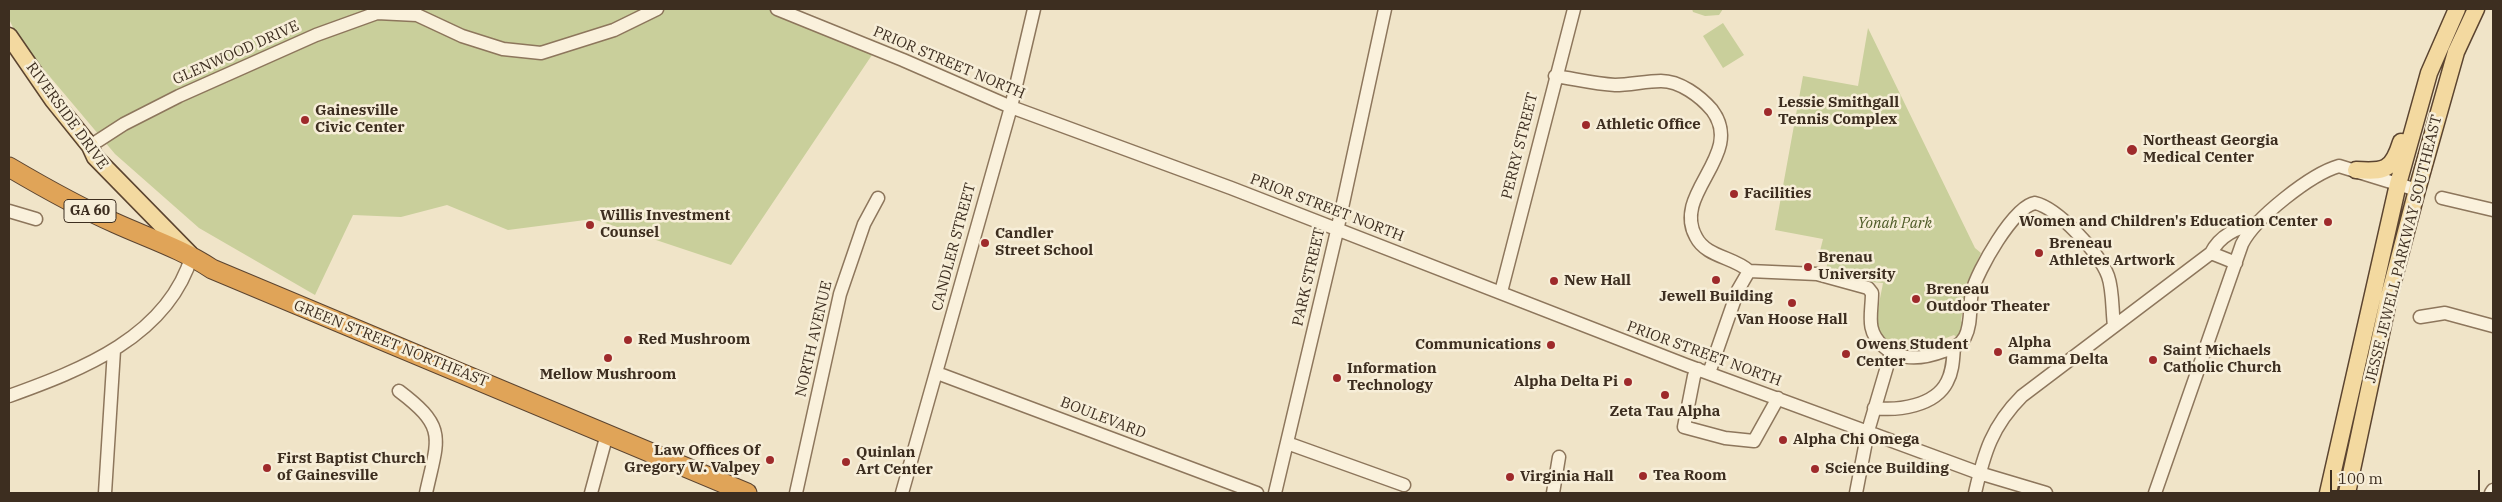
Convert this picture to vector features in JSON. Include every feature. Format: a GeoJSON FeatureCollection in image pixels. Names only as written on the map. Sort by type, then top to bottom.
{"type":"FeatureCollection","features":[{"type":"Feature","properties":{"kind":"highway","name":"GREEN STREET NORTHEAST"},"geometry":{"type":"LineString","coordinates":[[9,167],[40,186],[112,222],[192,256],[212,270],[747,493]]}},
{"type":"Feature","properties":{"kind":"main road","name":"JESSE JEWELL PARKWAY SOUTHEAST"},"geometry":{"type":"LineString","coordinates":[[2328,493],[2398,184],[2429,73],[2457,9]]}},
{"type":"Feature","properties":{"kind":"main road","name":"JESSE JEWELL PARKWAY SOUTHEAST"},"geometry":{"type":"LineString","coordinates":[[2346,493],[2389,296],[2417,190],[2456,52],[2476,9]]}},
{"type":"Feature","properties":{"kind":"main road","name":"RIVERSIDE DRIVE"},"geometry":{"type":"LineString","coordinates":[[9,36],[53,100],[90,146],[94,157],[192,256]]}},
{"type":"Feature","properties":{"kind":"main road"},"geometry":{"type":"LineString","coordinates":[[2356,170],[2383,170],[2392,164],[2398,154],[2413,105],[2429,73]]}},
{"type":"Feature","properties":{"kind":"street","name":"GLENWOOD DRIVE"},"geometry":{"type":"LineString","coordinates":[[90,146],[124,124],[179,96],[316,35],[378,13],[417,15],[462,36],[503,49],[542,53],[614,30],[657,9]]}},
{"type":"Feature","properties":{"kind":"street","name":"PRIOR STREET NORTH"},"geometry":{"type":"LineString","coordinates":[[776,9],[903,60],[1011,107],[1231,188],[1337,231],[1704,371],[1979,473],[2046,493]]}},
{"type":"Feature","properties":{"kind":"street","name":"CANDLER STREET"},"geometry":{"type":"LineString","coordinates":[[902,493],[1011,107],[1034,9]]}},
{"type":"Feature","properties":{"kind":"street","name":"PARK STREET"},"geometry":{"type":"LineString","coordinates":[[1275,493],[1337,231],[1385,9]]}},
{"type":"Feature","properties":{"kind":"street","name":"PERRY STREET"},"geometry":{"type":"LineString","coordinates":[[1500,292],[1574,9]]}},
{"type":"Feature","properties":{"kind":"street"},"geometry":{"type":"LineString","coordinates":[[1555,76],[1616,85],[1663,81],[1687,89],[1704,101],[1717,118],[1722,141],[1691,206],[1692,225],[1696,238],[1714,254],[1740,262],[1749,271],[1817,274],[1868,288],[1872,293],[1869,324],[1877,341],[1891,353],[1905,357],[1929,357],[1954,347],[1961,342],[1969,328],[1969,310],[1973,290],[1983,266],[1995,244],[2024,208],[2035,203],[2059,215],[2082,238],[2108,276],[2114,326]]}},
{"type":"Feature","properties":{"kind":"street"},"geometry":{"type":"LineString","coordinates":[[2155,493],[2236,263],[2247,235],[2256,223],[2327,169],[2339,166],[2417,190]]}},
{"type":"Feature","properties":{"kind":"street","name":"NORTH AVENUE"},"geometry":{"type":"LineString","coordinates":[[796,493],[840,294],[864,224],[878,198]]}},
{"type":"Feature","properties":{"kind":"street"},"geometry":{"type":"LineString","coordinates":[[2442,198],[2493,210]]}},
{"type":"Feature","properties":{"kind":"street"},"geometry":{"type":"LineString","coordinates":[[9,211],[36,218]]}},
{"type":"Feature","properties":{"kind":"street"},"geometry":{"type":"LineString","coordinates":[[1975,493],[1988,442],[2010,408],[2040,382],[2211,253],[2216,243],[2238,227],[2256,223]]}},
{"type":"Feature","properties":{"kind":"street"},"geometry":{"type":"LineString","coordinates":[[2211,253],[2236,263]]}},
{"type":"Feature","properties":{"kind":"street"},"geometry":{"type":"LineString","coordinates":[[9,396],[73,371],[114,350],[139,332],[160,312],[187,274],[192,256]]}},
{"type":"Feature","properties":{"kind":"street"},"geometry":{"type":"LineString","coordinates":[[1749,271],[1738,290],[1704,371],[1694,376],[1684,427],[1725,438],[1754,441],[1778,398]]}},
{"type":"Feature","properties":{"kind":"street"},"geometry":{"type":"LineString","coordinates":[[2420,317],[2445,313],[2493,326]]}},
{"type":"Feature","properties":{"kind":"street"},"geometry":{"type":"LineString","coordinates":[[1874,408],[1902,409],[1939,392],[1947,383],[1951,371],[1954,347]]}},
{"type":"Feature","properties":{"kind":"street"},"geometry":{"type":"LineString","coordinates":[[105,493],[114,350]]}},
{"type":"Feature","properties":{"kind":"street"},"geometry":{"type":"LineString","coordinates":[[1856,493],[1868,431],[1891,353]]}},
{"type":"Feature","properties":{"kind":"street","name":"BOULEVARD"},"geometry":{"type":"LineString","coordinates":[[937,373],[1257,493]]}},
{"type":"Feature","properties":{"kind":"street"},"geometry":{"type":"LineString","coordinates":[[399,391],[424,411],[433,423],[437,440],[426,493]]}},
{"type":"Feature","properties":{"kind":"street"},"geometry":{"type":"LineString","coordinates":[[591,493],[607,434]]}},
{"type":"Feature","properties":{"kind":"street"},"geometry":{"type":"LineString","coordinates":[[1287,443],[1404,485]]}},
{"type":"Feature","properties":{"kind":"street"},"geometry":{"type":"LineString","coordinates":[[1553,493],[1559,457]]}},
{"type":"Feature","properties":{"kind":"green space"},"geometry":{"type":"Polygon","coordinates":[[[9,9],[786,9],[876,49],[731,265],[593,219],[508,230],[447,205],[401,217],[353,215],[315,295],[199,228],[115,154],[19,40],[9,19],[9,9]]]}},
{"type":"Feature","properties":{"kind":"green space"},"geometry":{"type":"Polygon","coordinates":[[[1692,9],[1723,9],[1719,15],[1705,16],[1693,12],[1692,9]]]}},
{"type":"Feature","properties":{"kind":"green space"},"geometry":{"type":"Polygon","coordinates":[[[1723,23],[1744,55],[1723,68],[1703,36],[1723,23]]]}},
{"type":"Feature","properties":{"kind":"green space","name":"Yonah Park"},"geometry":{"type":"Polygon","coordinates":[[[1868,28],[1975,248],[1981,253],[1966,285],[1961,321],[1966,327],[1957,338],[1954,335],[1911,346],[1889,342],[1882,336],[1878,326],[1878,310],[1883,283],[1860,281],[1826,269],[1829,257],[1819,255],[1823,239],[1775,230],[1803,76],[1858,86],[1868,28]]]}},
{"type":"Feature","properties":{"kind":"place","name":"Lessie Smithgall Tennis Complex"},"geometry":{"type":"Point","coordinates":[1768,112]}},
{"type":"Feature","properties":{"kind":"place","name":"Gainesville Civic Center"},"geometry":{"type":"Point","coordinates":[305,120]}},
{"type":"Feature","properties":{"kind":"place","name":"Athletic Office"},"geometry":{"type":"Point","coordinates":[1586,125]}},
{"type":"Feature","properties":{"kind":"place","name":"Northeast Georgia Medical Center"},"geometry":{"type":"Point","coordinates":[2132,150]}},
{"type":"Feature","properties":{"kind":"place","name":"Facilities"},"geometry":{"type":"Point","coordinates":[1734,194]}},
{"type":"Feature","properties":{"kind":"place","name":"Women and Children's Education Center"},"geometry":{"type":"Point","coordinates":[2328,222]}},
{"type":"Feature","properties":{"kind":"place","name":"Willis Investment Counsel"},"geometry":{"type":"Point","coordinates":[590,225]}},
{"type":"Feature","properties":{"kind":"place","name":"Candler Street School"},"geometry":{"type":"Point","coordinates":[985,243]}},
{"type":"Feature","properties":{"kind":"place","name":"Breneau Athletes Artwork"},"geometry":{"type":"Point","coordinates":[2039,253]}},
{"type":"Feature","properties":{"kind":"place","name":"Brenau University"},"geometry":{"type":"Point","coordinates":[1808,267]}},
{"type":"Feature","properties":{"kind":"place","name":"Jewell Building"},"geometry":{"type":"Point","coordinates":[1716,280]}},
{"type":"Feature","properties":{"kind":"place","name":"New Hall"},"geometry":{"type":"Point","coordinates":[1554,281]}},
{"type":"Feature","properties":{"kind":"place","name":"Breneau Outdoor Theater"},"geometry":{"type":"Point","coordinates":[1916,299]}},
{"type":"Feature","properties":{"kind":"place","name":"Van Hoose Hall"},"geometry":{"type":"Point","coordinates":[1792,303]}},
{"type":"Feature","properties":{"kind":"place","name":"Red Mushroom"},"geometry":{"type":"Point","coordinates":[628,340]}},
{"type":"Feature","properties":{"kind":"place","name":"Communications"},"geometry":{"type":"Point","coordinates":[1551,345]}},
{"type":"Feature","properties":{"kind":"place","name":"Alpha Gamma Delta"},"geometry":{"type":"Point","coordinates":[1998,352]}},
{"type":"Feature","properties":{"kind":"place","name":"Owens Student Center"},"geometry":{"type":"Point","coordinates":[1846,354]}},
{"type":"Feature","properties":{"kind":"place","name":"Mellow Mushroom"},"geometry":{"type":"Point","coordinates":[608,358]}},
{"type":"Feature","properties":{"kind":"place","name":"Saint Michaels Catholic Church"},"geometry":{"type":"Point","coordinates":[2153,360]}},
{"type":"Feature","properties":{"kind":"place","name":"Information Technology"},"geometry":{"type":"Point","coordinates":[1337,378]}},
{"type":"Feature","properties":{"kind":"place","name":"Alpha Delta Pi"},"geometry":{"type":"Point","coordinates":[1628,382]}},
{"type":"Feature","properties":{"kind":"place","name":"Zeta Tau Alpha"},"geometry":{"type":"Point","coordinates":[1665,395]}},
{"type":"Feature","properties":{"kind":"place","name":"Alpha Chi Omega"},"geometry":{"type":"Point","coordinates":[1783,440]}},
{"type":"Feature","properties":{"kind":"place","name":"Law Offices Of Gregory W. Valpey"},"geometry":{"type":"Point","coordinates":[770,460]}},
{"type":"Feature","properties":{"kind":"place","name":"Quinlan Art Center"},"geometry":{"type":"Point","coordinates":[846,462]}},
{"type":"Feature","properties":{"kind":"place","name":"First Baptist Church of Gainesville"},"geometry":{"type":"Point","coordinates":[267,468]}},
{"type":"Feature","properties":{"kind":"place","name":"Science Building"},"geometry":{"type":"Point","coordinates":[1815,469]}},
{"type":"Feature","properties":{"kind":"place","name":"Tea Room"},"geometry":{"type":"Point","coordinates":[1643,476]}},
{"type":"Feature","properties":{"kind":"place","name":"Virginia Hall"},"geometry":{"type":"Point","coordinates":[1510,477]}}]}
